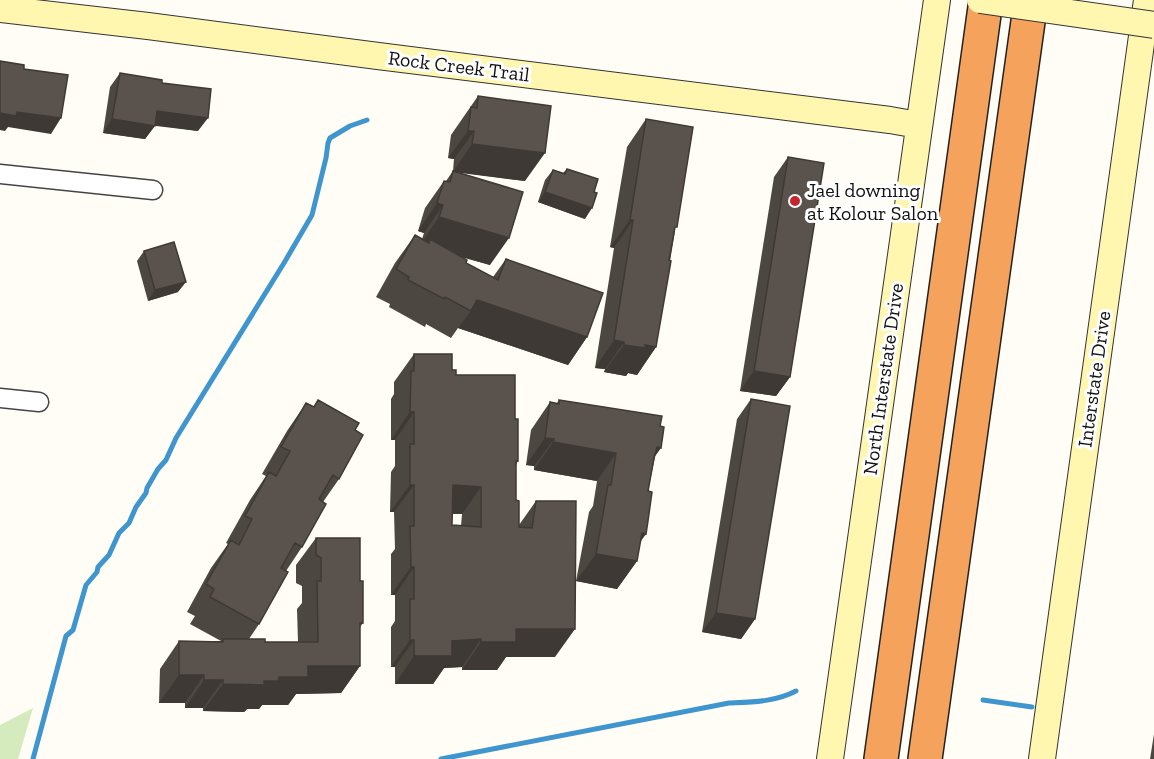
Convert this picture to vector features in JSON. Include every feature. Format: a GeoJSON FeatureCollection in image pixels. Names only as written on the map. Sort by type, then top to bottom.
{"type":"FeatureCollection","features":[{"type":"Feature","properties":{"kind":"highway"},"geometry":{"type":"LineString","coordinates":[[880,759],[986,0]]}},
{"type":"Feature","properties":{"kind":"highway"},"geometry":{"type":"LineString","coordinates":[[925,759],[1031,0]]}},
{"type":"Feature","properties":{"kind":"street","name":"North Interstate Drive"},"geometry":{"type":"LineString","coordinates":[[830,759],[937,0]]}},
{"type":"Feature","properties":{"kind":"street"},"geometry":{"type":"LineString","coordinates":[[980,0],[1154,25]]}},
{"type":"Feature","properties":{"kind":"street","name":"Interstate Drive"},"geometry":{"type":"LineString","coordinates":[[1042,759],[1147,0]]}},
{"type":"Feature","properties":{"kind":"street","name":"Rock Creek Trail"},"geometry":{"type":"LineString","coordinates":[[0,9],[879,118],[918,125]]}},
{"type":"Feature","properties":{"kind":"street"},"geometry":{"type":"LineString","coordinates":[[0,174],[153,190]]}},
{"type":"Feature","properties":{"kind":"street"},"geometry":{"type":"LineString","coordinates":[[0,399],[39,402]]}},
{"type":"Feature","properties":{"kind":"green space"},"geometry":{"type":"Polygon","coordinates":[[[33,708],[18,759],[0,759],[0,725],[33,708]]]}},
{"type":"Feature","properties":{"kind":"building"},"geometry":{"type":"Polygon","coordinates":[[[0,61],[24,65],[24,69],[68,75],[61,118],[17,112],[16,116],[0,113],[0,61]]]}},
{"type":"Feature","properties":{"kind":"building"},"geometry":{"type":"Polygon","coordinates":[[[120,73],[162,80],[162,83],[211,89],[208,118],[157,111],[155,126],[112,119],[120,73]]]}},
{"type":"Feature","properties":{"kind":"building"},"geometry":{"type":"Polygon","coordinates":[[[478,96],[551,106],[545,153],[472,144],[474,131],[468,131],[471,107],[477,108],[478,96]]]}},
{"type":"Feature","properties":{"kind":"building"},"geometry":{"type":"Polygon","coordinates":[[[646,119],[693,127],[656,347],[645,345],[645,348],[624,345],[624,342],[614,340],[646,119]]]}},
{"type":"Feature","properties":{"kind":"building"},"geometry":{"type":"Polygon","coordinates":[[[788,157],[824,163],[790,377],[754,371],[788,157]]]}},
{"type":"Feature","properties":{"kind":"building"},"geometry":{"type":"Polygon","coordinates":[[[567,169],[598,179],[594,192],[597,193],[592,208],[545,192],[553,170],[565,174],[567,169]]]}},
{"type":"Feature","properties":{"kind":"building"},"geometry":{"type":"Polygon","coordinates":[[[453,171],[523,192],[509,238],[439,217],[443,205],[437,203],[444,181],[450,182],[453,171]]]}},
{"type":"Feature","properties":{"kind":"building"},"geometry":{"type":"Polygon","coordinates":[[[415,235],[429,243],[430,239],[467,260],[466,263],[498,280],[506,259],[603,293],[587,337],[477,300],[471,311],[408,280],[409,277],[396,269],[415,235]]]}},
{"type":"Feature","properties":{"kind":"building"},"geometry":{"type":"Polygon","coordinates":[[[174,242],[186,282],[155,290],[144,251],[174,242]]]}},
{"type":"Feature","properties":{"kind":"building"},"geometry":{"type":"Polygon","coordinates":[[[414,354],[452,354],[452,370],[456,370],[456,375],[515,375],[515,419],[518,419],[516,500],[519,501],[519,527],[532,528],[536,501],[576,501],[575,629],[516,629],[516,642],[481,642],[481,639],[452,641],[452,656],[414,656],[414,640],[410,640],[410,599],[414,599],[414,567],[411,567],[410,526],[414,526],[414,485],[410,485],[410,444],[414,444],[414,412],[410,412],[411,371],[414,371],[414,354]],[[453,485],[452,525],[481,527],[481,487],[453,485]]]}},
{"type":"Feature","properties":{"kind":"building"},"geometry":{"type":"Polygon","coordinates":[[[751,399],[790,406],[755,619],[716,613],[751,399]]]}},
{"type":"Feature","properties":{"kind":"building"},"geometry":{"type":"Polygon","coordinates":[[[318,400],[359,423],[355,430],[363,435],[339,479],[333,475],[319,499],[326,504],[302,547],[295,543],[281,568],[288,572],[259,624],[210,597],[214,589],[206,584],[231,540],[239,545],[252,519],[245,516],[269,472],[276,476],[290,451],[281,447],[306,403],[314,407],[318,400]]]}},
{"type":"Feature","properties":{"kind":"building"},"geometry":{"type":"Polygon","coordinates":[[[559,400],[662,416],[660,426],[664,427],[661,448],[657,447],[654,458],[648,491],[652,492],[646,534],[642,533],[637,561],[596,554],[616,453],[553,442],[554,439],[545,438],[550,402],[559,404],[559,400]]]}},
{"type":"Feature","properties":{"kind":"building"},"geometry":{"type":"Polygon","coordinates":[[[316,538],[360,538],[363,623],[360,623],[360,666],[308,666],[308,677],[279,677],[279,681],[264,681],[264,685],[223,684],[223,680],[204,680],[204,675],[179,675],[179,641],[223,642],[223,639],[265,639],[265,642],[318,642],[317,581],[321,581],[321,558],[316,555],[316,538]]]}},
{"type":"Feature","properties":{"kind":"waterway"},"geometry":{"type":"LineString","coordinates":[[33,759],[66,636],[73,630],[86,585],[109,555],[119,533],[129,523],[158,469],[166,460],[176,438],[312,215],[330,138],[350,126],[367,120]]}},
{"type":"Feature","properties":{"kind":"waterway"},"geometry":{"type":"LineString","coordinates":[[441,759],[729,703],[772,699],[796,691]]}},
{"type":"Feature","properties":{"kind":"waterway"},"geometry":{"type":"LineString","coordinates":[[983,700],[1032,707]]}},
{"type":"Feature","properties":{"kind":"place","name":"Jael downing at Kolour Salon"},"geometry":{"type":"Point","coordinates":[795,201]}}]}
